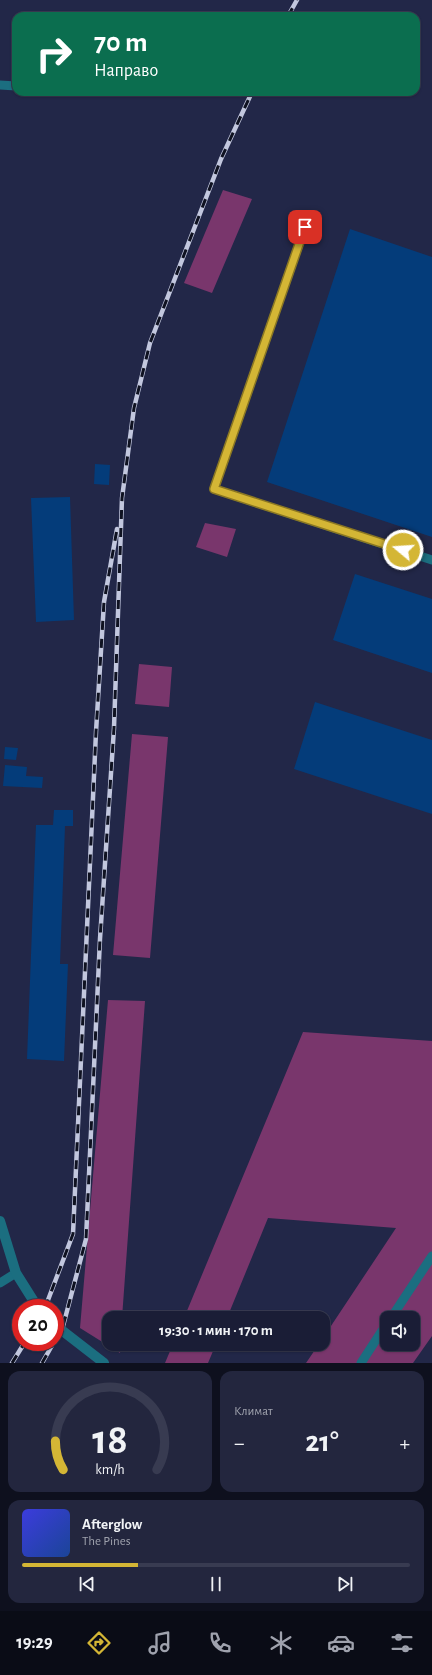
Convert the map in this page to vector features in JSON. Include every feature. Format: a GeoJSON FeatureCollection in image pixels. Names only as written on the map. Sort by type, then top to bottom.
{"type":"FeatureCollection","features":[{"type":"Feature","properties":{"kind":"street"},"geometry":{"type":"LineString","coordinates":[[0,1221],[16,1273],[32,1299]]}},
{"type":"Feature","properties":{"kind":"street"},"geometry":{"type":"LineString","coordinates":[[64,1332],[104,1363]]}},
{"type":"Feature","properties":{"kind":"lane"},"geometry":{"type":"LineString","coordinates":[[0,85],[12,86]]}},
{"type":"Feature","properties":{"kind":"lane"},"geometry":{"type":"LineString","coordinates":[[305,227],[214,489],[432,560]]}},
{"type":"Feature","properties":{"kind":"lane"},"geometry":{"type":"LineString","coordinates":[[396,1311],[432,1256]]}},
{"type":"Feature","properties":{"kind":"lane"},"geometry":{"type":"LineString","coordinates":[[0,1283],[16,1273]]}},
{"type":"Feature","properties":{"kind":"lane"},"geometry":{"type":"LineString","coordinates":[[361,1363],[380,1334]]}},
{"type":"Feature","properties":{"kind":"shaded area"},"geometry":{"type":"Polygon","coordinates":[[[223,190],[252,199],[212,293],[184,283],[223,190]]]}},
{"type":"Feature","properties":{"kind":"shaded area"},"geometry":{"type":"Polygon","coordinates":[[[205,523],[236,529],[227,557],[196,547],[205,523]]]}},
{"type":"Feature","properties":{"kind":"shaded area"},"geometry":{"type":"Polygon","coordinates":[[[139,664],[172,667],[169,707],[135,704],[139,664]]]}},
{"type":"Feature","properties":{"kind":"shaded area"},"geometry":{"type":"Polygon","coordinates":[[[132,734],[168,737],[150,958],[113,955],[132,734]]]}},
{"type":"Feature","properties":{"kind":"shaded area"},"geometry":{"type":"Polygon","coordinates":[[[108,1000],[145,1001],[123,1311],[102,1311],[102,1342],[80,1328],[108,1000]]]}},
{"type":"Feature","properties":{"kind":"shaded area"},"geometry":{"type":"Polygon","coordinates":[[[303,1032],[432,1041],[432,1336],[413,1363],[306,1363],[314,1351],[330,1351],[330,1327],[396,1228],[268,1218],[230,1311],[187,1311],[303,1032]]]}},
{"type":"Feature","properties":{"kind":"shaded area"},"geometry":{"type":"Polygon","coordinates":[[[170,1351],[213,1351],[208,1363],[165,1363],[170,1351]]]}},
{"type":"Feature","properties":{"kind":"building"},"geometry":{"type":"Polygon","coordinates":[[[350,229],[432,257],[432,537],[267,482],[350,229]]]}},
{"type":"Feature","properties":{"kind":"building"},"geometry":{"type":"Polygon","coordinates":[[[95,464],[110,465],[109,485],[94,484],[95,464]]]}},
{"type":"Feature","properties":{"kind":"building"},"geometry":{"type":"Polygon","coordinates":[[[70,497],[74,620],[36,622],[31,498],[70,497]]]}},
{"type":"Feature","properties":{"kind":"building"},"geometry":{"type":"Polygon","coordinates":[[[355,574],[432,599],[432,673],[333,640],[355,574]]]}},
{"type":"Feature","properties":{"kind":"building"},"geometry":{"type":"Polygon","coordinates":[[[315,702],[432,740],[432,814],[294,769],[315,702]]]}},
{"type":"Feature","properties":{"kind":"building"},"geometry":{"type":"Polygon","coordinates":[[[5,747],[18,748],[16,760],[4,759],[5,747]]]}},
{"type":"Feature","properties":{"kind":"building"},"geometry":{"type":"Polygon","coordinates":[[[5,765],[27,767],[26,776],[43,777],[42,788],[3,786],[5,765]]]}},
{"type":"Feature","properties":{"kind":"building"},"geometry":{"type":"Polygon","coordinates":[[[54,810],[73,810],[73,826],[65,826],[60,964],[68,964],[64,1061],[27,1059],[36,825],[53,825],[54,810]]]}},
{"type":"Feature","properties":{"kind":"railway"},"geometry":{"type":"LineString","coordinates":[[290,12],[297,0]]}},
{"type":"Feature","properties":{"kind":"railway"},"geometry":{"type":"LineString","coordinates":[[64,1322],[86,1239],[100,939],[114,728],[122,498],[134,408],[150,343],[221,159],[250,96]]}},
{"type":"Feature","properties":{"kind":"railway"},"geometry":{"type":"LineString","coordinates":[[48,1299],[73,1234],[96,732],[104,602],[117,529]]}},
{"type":"Feature","properties":{"kind":"railway"},"geometry":{"type":"LineString","coordinates":[[12,1363],[19,1351]]}},
{"type":"Feature","properties":{"kind":"railway"},"geometry":{"type":"LineString","coordinates":[[42,1363],[49,1351]]}},
{"type":"Feature","properties":{"kind":"route"},"geometry":{"type":"LineString","coordinates":[[305,227],[214,489],[403,550]]}}]}
